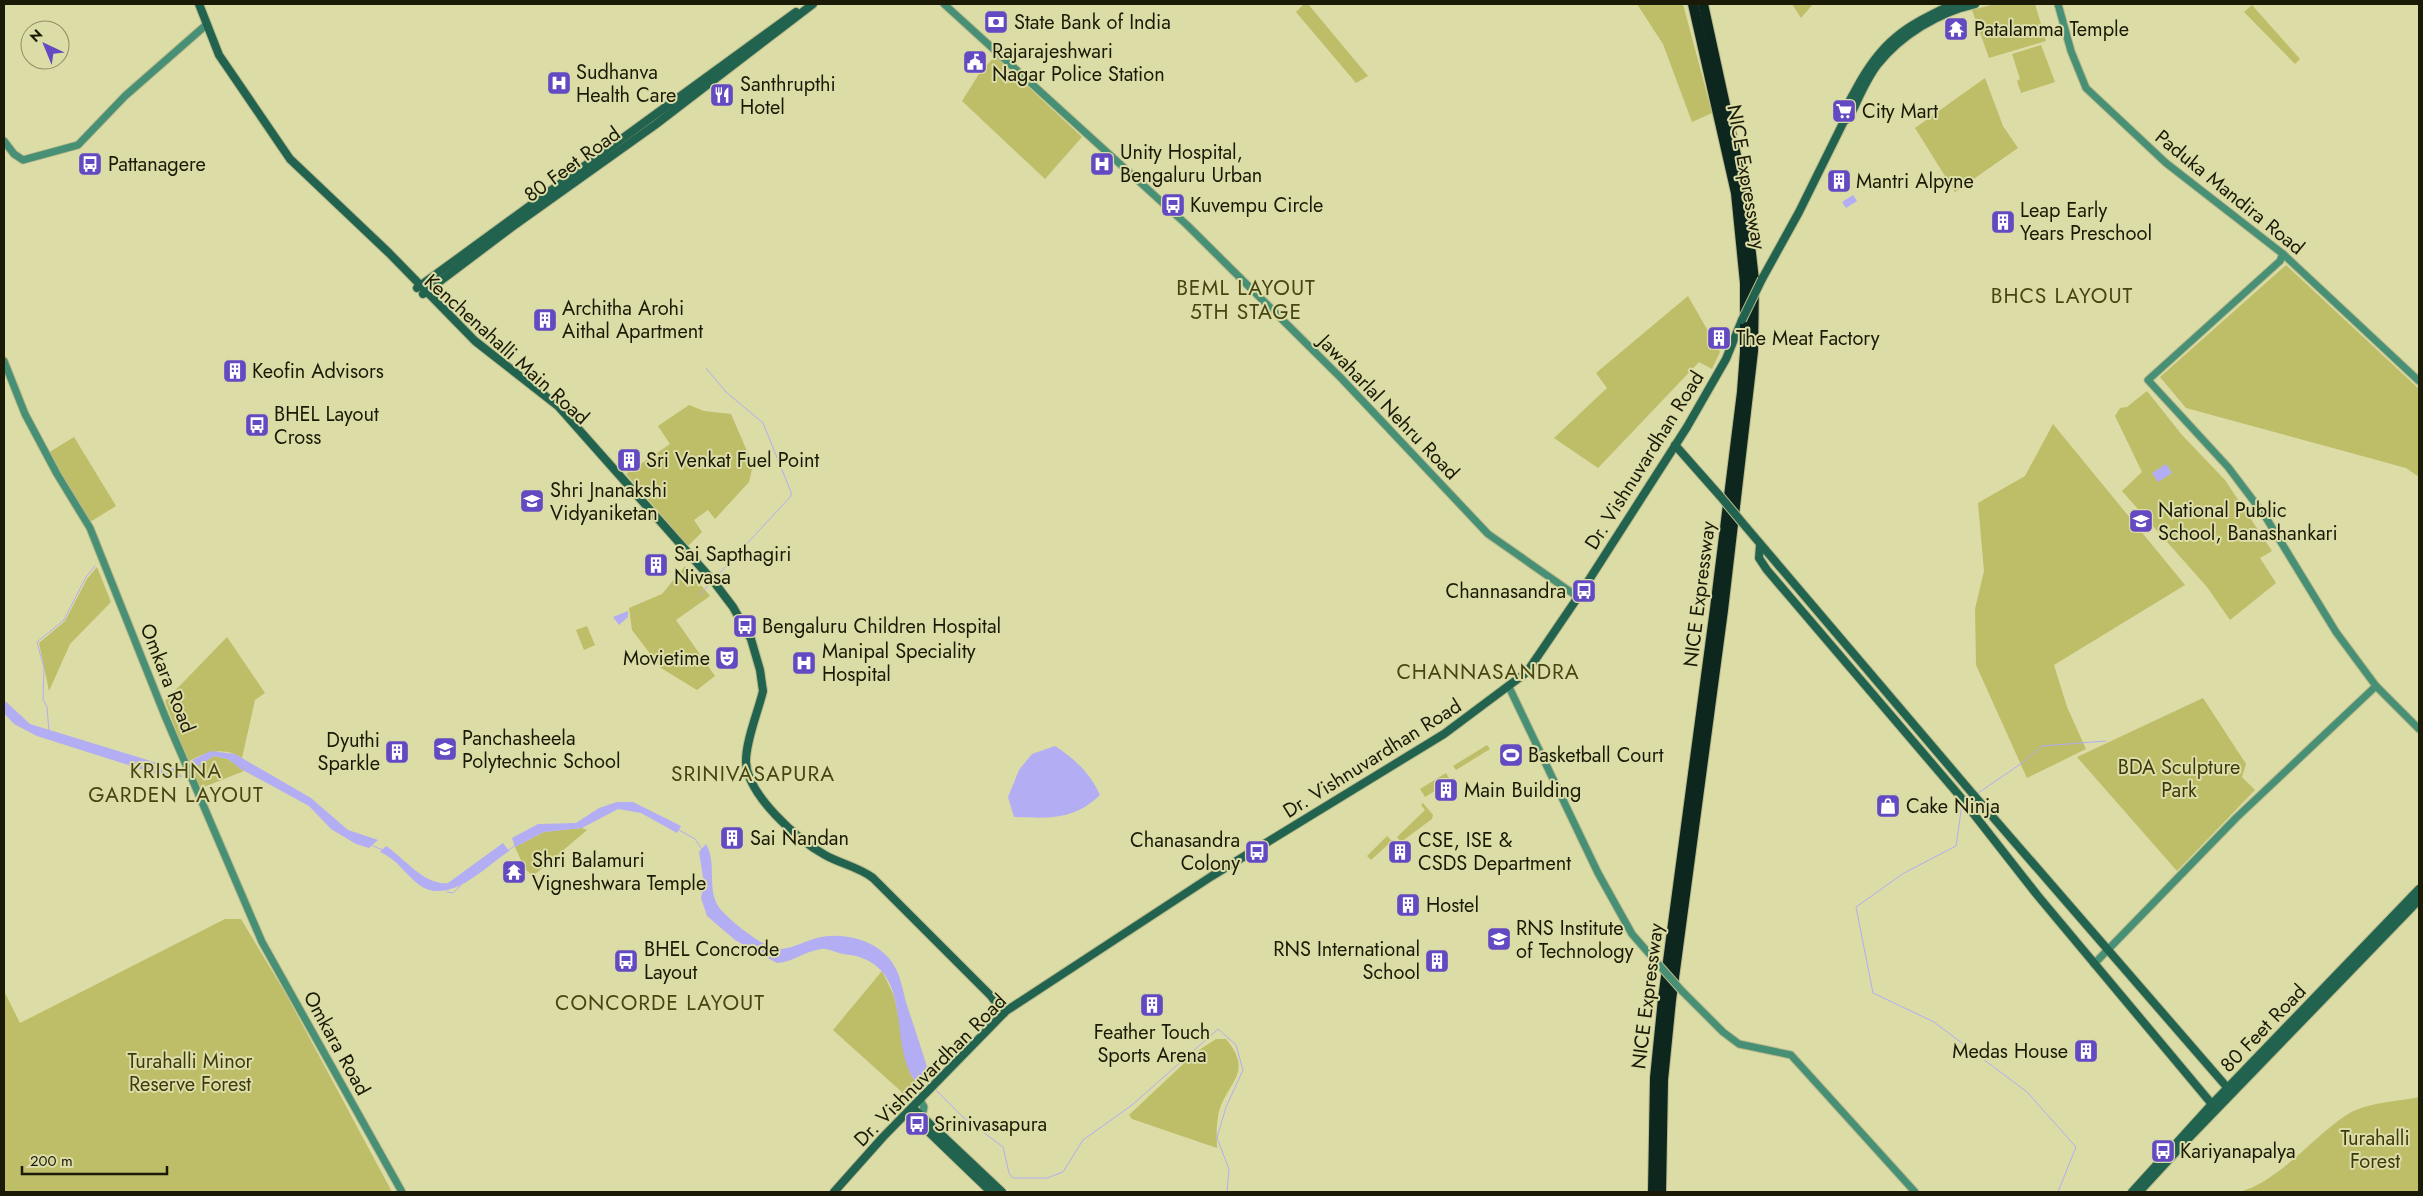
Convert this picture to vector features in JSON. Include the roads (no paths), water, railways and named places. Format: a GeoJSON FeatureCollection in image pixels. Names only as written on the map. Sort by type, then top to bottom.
{"type":"FeatureCollection","features":[{"type":"Feature","properties":{"kind":"highway","name":"NICE Expressway"},"geometry":{"type":"LineString","coordinates":[[1653,1192],[1655,1078],[1663,999],[1715,609],[1741,400],[1745,352],[1745,283],[1736,193],[1693,4]]}},
{"type":"Feature","properties":{"kind":"highway","name":"NICE Expressway"},"geometry":{"type":"LineString","coordinates":[[1661,1192],[1663,1080],[1671,1000],[1723,610],[1753,351],[1754,280],[1744,192],[1703,4]]}},
{"type":"Feature","properties":{"kind":"main road","name":"Kenchenahalli Main Road"},"geometry":{"type":"LineString","coordinates":[[194,4],[225,74],[286,162],[421,291],[472,345],[566,421],[650,515],[728,610],[747,642],[758,682],[757,695],[741,761],[744,777],[756,800],[784,829],[815,855],[867,880],[987,1000],[992,1000],[1004,1013]]}},
{"type":"Feature","properties":{"kind":"main road","name":"Kenchenahalli Main Road"},"geometry":{"type":"LineString","coordinates":[[199,4],[204,26]]}},
{"type":"Feature","properties":{"kind":"main road","name":"80 Feet Road"},"geometry":{"type":"LineString","coordinates":[[421,291],[806,4]]}},
{"type":"Feature","properties":{"kind":"main road","name":"80 Feet Road"},"geometry":{"type":"LineString","coordinates":[[421,291],[655,125],[813,4]]}},
{"type":"Feature","properties":{"kind":"main road","name":"Dr. Vishnuvardhan Road"},"geometry":{"type":"LineString","coordinates":[[1844,121],[1843,115],[1865,72],[1880,52],[1907,27],[1953,4]]}},
{"type":"Feature","properties":{"kind":"main road","name":"Dr. Vishnuvardhan Road"},"geometry":{"type":"LineString","coordinates":[[834,1192],[1004,1013],[1212,876],[1444,734],[1527,672],[1578,597],[1675,445],[1726,359],[1742,320],[1762,280],[1799,212],[1844,121],[1849,118],[1878,64],[1890,51],[1922,26],[1963,6],[1975,4]]}},
{"type":"Feature","properties":{"kind":"main road"},"geometry":{"type":"LineString","coordinates":[[1675,445],[1975,796],[2230,1090]]}},
{"type":"Feature","properties":{"kind":"main road"},"geometry":{"type":"LineString","coordinates":[[1760,545],[1759,558],[1767,570],[1969,808],[2038,896],[2214,1106]]}},
{"type":"Feature","properties":{"kind":"main road","name":"80 Feet Road"},"geometry":{"type":"LineString","coordinates":[[2230,1090],[2419,889]]}},
{"type":"Feature","properties":{"kind":"main road","name":"80 Feet Road"},"geometry":{"type":"LineString","coordinates":[[2132,1192],[2214,1106],[2419,900]]}},
{"type":"Feature","properties":{"kind":"main road","name":"80 Feet Road"},"geometry":{"type":"LineString","coordinates":[[2139,1192],[2214,1106]]}},
{"type":"Feature","properties":{"kind":"main road"},"geometry":{"type":"LineString","coordinates":[[910,1110],[922,1116],[1002,1192]]}},
{"type":"Feature","properties":{"kind":"main road"},"geometry":{"type":"LineString","coordinates":[[910,1110],[991,1192]]}},
{"type":"Feature","properties":{"kind":"street","name":"Jawaharlal Nehru Road"},"geometry":{"type":"LineString","coordinates":[[944,4],[1187,225],[1341,378],[1488,534],[1578,597]]}},
{"type":"Feature","properties":{"kind":"street","name":"Paduka Mandira Road"},"geometry":{"type":"LineString","coordinates":[[2058,4],[2071,51],[2086,88],[2166,163],[2283,254],[2419,381]]}},
{"type":"Feature","properties":{"kind":"street"},"geometry":{"type":"LineString","coordinates":[[4,141],[14,154],[23,160],[78,145],[125,96],[204,26]]}},
{"type":"Feature","properties":{"kind":"street"},"geometry":{"type":"LineString","coordinates":[[2283,254],[2280,261],[2148,380],[2228,467],[2265,516],[2323,614],[2376,686],[2419,729]]}},
{"type":"Feature","properties":{"kind":"street","name":"Omkara Road"},"geometry":{"type":"LineString","coordinates":[[4,361],[25,414],[57,474],[90,528],[185,763],[262,942],[402,1192]]}},
{"type":"Feature","properties":{"kind":"street"},"geometry":{"type":"LineString","coordinates":[[2094,964],[2236,818],[2376,686]]}},
{"type":"Feature","properties":{"kind":"street"},"geometry":{"type":"LineString","coordinates":[[1509,687],[1598,873],[1632,934],[1682,991],[1722,1032],[1740,1044],[1792,1055],[1915,1192]]}},
{"type":"Feature","properties":{"kind":"street"},"geometry":{"type":"LineString","coordinates":[[920,1100],[924,1109],[922,1116]]}},
{"type":"Feature","properties":{"kind":"waterway"},"geometry":{"type":"LineString","coordinates":[[706,368],[726,392],[763,423],[791,492],[791,496],[716,577]]}},
{"type":"Feature","properties":{"kind":"waterway"},"geometry":{"type":"LineString","coordinates":[[49,732],[47,707],[43,699],[44,668],[37,642],[64,620],[86,577],[95,566]]}},
{"type":"Feature","properties":{"kind":"waterway"},"geometry":{"type":"LineString","coordinates":[[699,596],[711,582]]}},
{"type":"Feature","properties":{"kind":"waterway"},"geometry":{"type":"LineString","coordinates":[[1978,793],[2025,761],[2042,746],[2106,741]]}},
{"type":"Feature","properties":{"kind":"waterway"},"geometry":{"type":"LineString","coordinates":[[1962,804],[1956,846],[1904,873],[1856,907],[1873,993],[1934,1022],[2027,1092],[2076,1147],[2058,1192]]}},
{"type":"Feature","properties":{"kind":"waterway"},"geometry":{"type":"LineString","coordinates":[[679,830],[695,839],[702,849]]}},
{"type":"Feature","properties":{"kind":"waterway"},"geometry":{"type":"LineString","coordinates":[[507,851],[516,845]]}},
{"type":"Feature","properties":{"kind":"waterway"},"geometry":{"type":"LineString","coordinates":[[373,846],[383,850]]}},
{"type":"Feature","properties":{"kind":"waterway"},"geometry":{"type":"LineString","coordinates":[[447,892],[453,893],[462,884]]}},
{"type":"Feature","properties":{"kind":"waterway"},"geometry":{"type":"LineString","coordinates":[[935,1089],[963,1117],[1003,1147],[1009,1173],[1013,1178],[1047,1178],[1063,1172],[1083,1140],[1132,1105],[1218,1029],[1236,1045],[1243,1070],[1226,1107],[1217,1138],[1229,1169],[1227,1192]]}},
{"type":"Feature","properties":{"kind":"waterway"},"geometry":{"type":"LineString","coordinates":[[921,1075],[930,1084]]}},
{"type":"Feature","properties":{"kind":"place","name":"State Bank of India"},"geometry":{"type":"Point","coordinates":[996,22]}},
{"type":"Feature","properties":{"kind":"place","name":"Patalamma Temple"},"geometry":{"type":"Point","coordinates":[1956,29]}},
{"type":"Feature","properties":{"kind":"place","name":"Rajarajeshwari Nagar Police Station"},"geometry":{"type":"Point","coordinates":[975,62]}},
{"type":"Feature","properties":{"kind":"place","name":"Sudhanva Health Care"},"geometry":{"type":"Point","coordinates":[559,83]}},
{"type":"Feature","properties":{"kind":"place","name":"Santhrupthi Hotel"},"geometry":{"type":"Point","coordinates":[722,95]}},
{"type":"Feature","properties":{"kind":"place","name":"City Mart"},"geometry":{"type":"Point","coordinates":[1844,111]}},
{"type":"Feature","properties":{"kind":"place","name":"Pattanagere"},"geometry":{"type":"Point","coordinates":[90,164]}},
{"type":"Feature","properties":{"kind":"place","name":"Unity Hospital, Bengaluru Urban"},"geometry":{"type":"Point","coordinates":[1102,164]}},
{"type":"Feature","properties":{"kind":"place","name":"Mantri Alpyne"},"geometry":{"type":"Point","coordinates":[1839,181]}},
{"type":"Feature","properties":{"kind":"place","name":"Kuvempu Circle"},"geometry":{"type":"Point","coordinates":[1173,205]}},
{"type":"Feature","properties":{"kind":"place","name":"Leap Early Years Preschool"},"geometry":{"type":"Point","coordinates":[2003,222]}},
{"type":"Feature","properties":{"kind":"place","name":"Architha Arohi Aithal Apartment"},"geometry":{"type":"Point","coordinates":[545,320]}},
{"type":"Feature","properties":{"kind":"place","name":"The Meat Factory"},"geometry":{"type":"Point","coordinates":[1719,338]}},
{"type":"Feature","properties":{"kind":"place","name":"Keofin Advisors"},"geometry":{"type":"Point","coordinates":[235,371]}},
{"type":"Feature","properties":{"kind":"place","name":"BHEL Layout Cross"},"geometry":{"type":"Point","coordinates":[257,425]}},
{"type":"Feature","properties":{"kind":"place","name":"Sri Venkat Fuel Point"},"geometry":{"type":"Point","coordinates":[629,460]}},
{"type":"Feature","properties":{"kind":"place","name":"Shri Jnanakshi Vidyaniketan"},"geometry":{"type":"Point","coordinates":[532,501]}},
{"type":"Feature","properties":{"kind":"place","name":"National Public School, Banashankari"},"geometry":{"type":"Point","coordinates":[2141,521]}},
{"type":"Feature","properties":{"kind":"place","name":"Sai Sapthagiri Nivasa"},"geometry":{"type":"Point","coordinates":[656,565]}},
{"type":"Feature","properties":{"kind":"place","name":"Channasandra"},"geometry":{"type":"Point","coordinates":[1584,591]}},
{"type":"Feature","properties":{"kind":"place","name":"Bengaluru Children Hospital"},"geometry":{"type":"Point","coordinates":[745,626]}},
{"type":"Feature","properties":{"kind":"place","name":"Movietime"},"geometry":{"type":"Point","coordinates":[727,658]}},
{"type":"Feature","properties":{"kind":"place","name":"Manipal Speciality Hospital"},"geometry":{"type":"Point","coordinates":[804,663]}},
{"type":"Feature","properties":{"kind":"place","name":"Panchasheela Polytechnic School"},"geometry":{"type":"Point","coordinates":[445,749]}},
{"type":"Feature","properties":{"kind":"place","name":"Dyuthi Sparkle"},"geometry":{"type":"Point","coordinates":[397,752]}},
{"type":"Feature","properties":{"kind":"place","name":"Basketball Court"},"geometry":{"type":"Point","coordinates":[1511,755]}},
{"type":"Feature","properties":{"kind":"place","name":"Main Building"},"geometry":{"type":"Point","coordinates":[1446,790]}},
{"type":"Feature","properties":{"kind":"place","name":"Cake Ninja"},"geometry":{"type":"Point","coordinates":[1888,806]}},
{"type":"Feature","properties":{"kind":"place","name":"Sai Nandan"},"geometry":{"type":"Point","coordinates":[732,838]}},
{"type":"Feature","properties":{"kind":"place","name":"Chanasandra Colony"},"geometry":{"type":"Point","coordinates":[1257,852]}},
{"type":"Feature","properties":{"kind":"place","name":"CSE, ISE & CSDS Department"},"geometry":{"type":"Point","coordinates":[1400,852]}},
{"type":"Feature","properties":{"kind":"place","name":"Shri Balamuri Vigneshwara Temple"},"geometry":{"type":"Point","coordinates":[514,872]}},
{"type":"Feature","properties":{"kind":"place","name":"Hostel"},"geometry":{"type":"Point","coordinates":[1408,905]}},
{"type":"Feature","properties":{"kind":"place","name":"RNS Institute of Technology"},"geometry":{"type":"Point","coordinates":[1499,939]}},
{"type":"Feature","properties":{"kind":"place","name":"BHEL Concrode Layout"},"geometry":{"type":"Point","coordinates":[626,961]}},
{"type":"Feature","properties":{"kind":"place","name":"RNS International School"},"geometry":{"type":"Point","coordinates":[1437,961]}},
{"type":"Feature","properties":{"kind":"place","name":"Feather Touch Sports Arena"},"geometry":{"type":"Point","coordinates":[1152,1005]}},
{"type":"Feature","properties":{"kind":"place","name":"Medas House"},"geometry":{"type":"Point","coordinates":[2086,1051]}},
{"type":"Feature","properties":{"kind":"place","name":"Srinivasapura"},"geometry":{"type":"Point","coordinates":[917,1124]}},
{"type":"Feature","properties":{"kind":"place","name":"Kariyanapalya"},"geometry":{"type":"Point","coordinates":[2163,1151]}},
{"type":"Feature","properties":{"kind":"district","name":"BHCS LAYOUT"},"geometry":{"type":"Point","coordinates":[2062,296]}},
{"type":"Feature","properties":{"kind":"district","name":"BEML LAYOUT 5TH STAGE"},"geometry":{"type":"Point","coordinates":[1246,300]}},
{"type":"Feature","properties":{"kind":"district","name":"CHANNASANDRA"},"geometry":{"type":"Point","coordinates":[1488,672]}},
{"type":"Feature","properties":{"kind":"district","name":"SRINIVASAPURA"},"geometry":{"type":"Point","coordinates":[753,774]}},
{"type":"Feature","properties":{"kind":"district","name":"KRISHNA GARDEN LAYOUT"},"geometry":{"type":"Point","coordinates":[176,783]}},
{"type":"Feature","properties":{"kind":"district","name":"CONCORDE LAYOUT"},"geometry":{"type":"Point","coordinates":[660,1003]}},
{"type":"Feature","properties":{"kind":"park label","name":"BDA Sculpture Park"},"geometry":{"type":"Point","coordinates":[2179,778]}},
{"type":"Feature","properties":{"kind":"park label","name":"Turahalli Minor Reserve Forest"},"geometry":{"type":"Point","coordinates":[190,1072]}},
{"type":"Feature","properties":{"kind":"park label","name":"Turahalli Forest"},"geometry":{"type":"Point","coordinates":[2375,1150]}}]}
